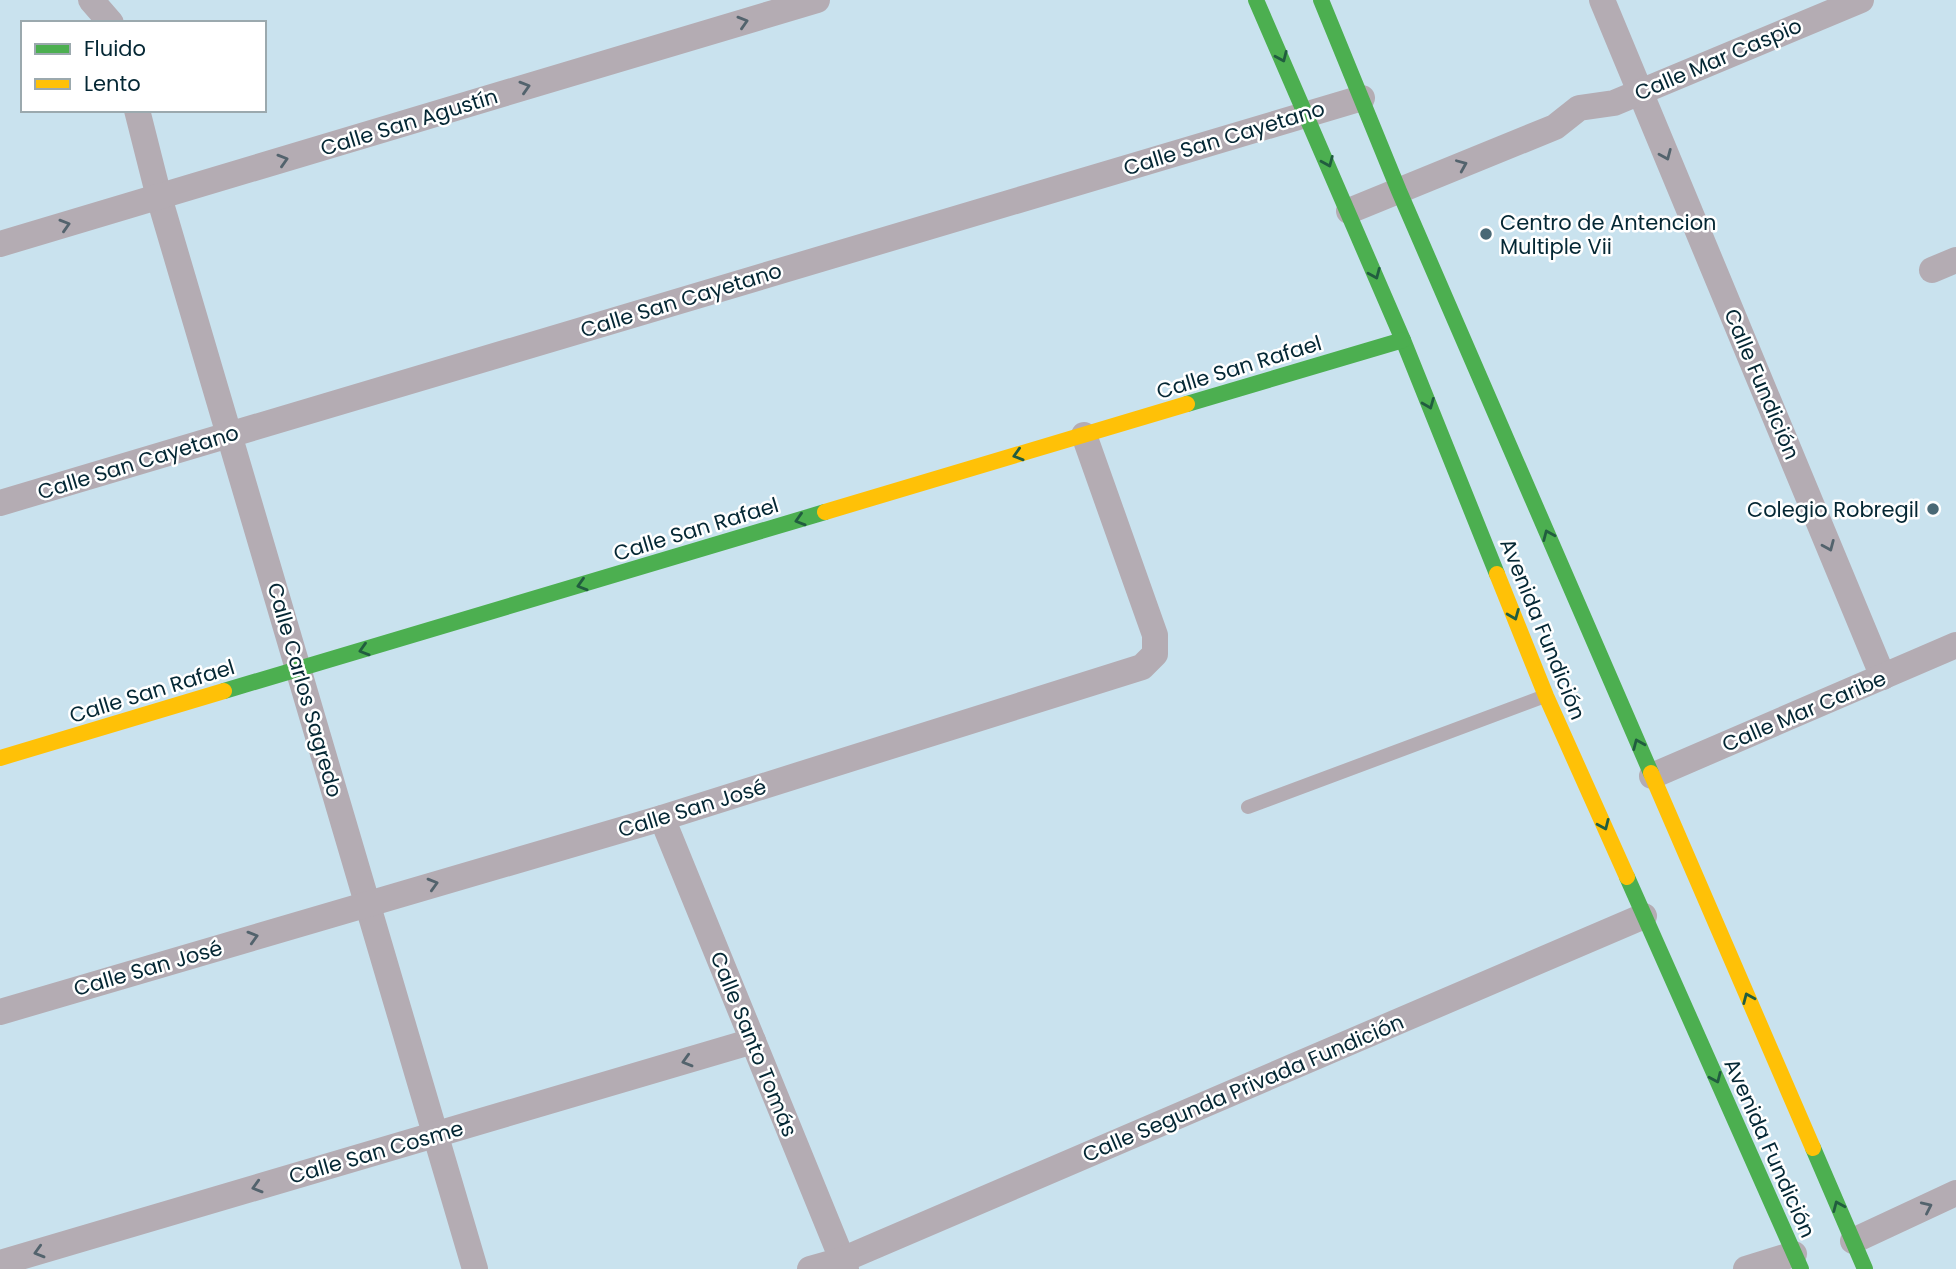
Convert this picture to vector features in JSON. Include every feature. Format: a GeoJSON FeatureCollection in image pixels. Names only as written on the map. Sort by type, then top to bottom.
{"type":"FeatureCollection","features":[{"type":"Feature","properties":{"kind":"street"},"geometry":{"type":"LineString","coordinates":[[92,0],[109,21]]}},
{"type":"Feature","properties":{"kind":"street"},"geometry":{"type":"LineString","coordinates":[[115,0],[117,21]]}},
{"type":"Feature","properties":{"kind":"street","name":"Calle San Agustín"},"geometry":{"type":"LineString","coordinates":[[0,244],[817,0]]}},
{"type":"Feature","properties":{"kind":"street","name":"Avenida Fundición"},"geometry":{"type":"LineString","coordinates":[[1256,0],[1308,113],[1403,340],[1546,696],[1798,1262]]}},
{"type":"Feature","properties":{"kind":"street","name":"Avenida Fundición"},"geometry":{"type":"LineString","coordinates":[[1321,0],[1399,191],[1866,1269]]}},
{"type":"Feature","properties":{"kind":"street","name":"Calle Fundición"},"geometry":{"type":"LineString","coordinates":[[1602,0],[1883,677]]}},
{"type":"Feature","properties":{"kind":"street","name":"Calle Mar Caspio"},"geometry":{"type":"LineString","coordinates":[[1349,211],[1555,127],[1579,108],[1614,103],[1861,0]]}},
{"type":"Feature","properties":{"kind":"street","name":"Calle San Cayetano"},"geometry":{"type":"LineString","coordinates":[[0,503],[1362,97]]}},
{"type":"Feature","properties":{"kind":"street","name":"Calle Carlos Sagredo"},"geometry":{"type":"LineString","coordinates":[[138,112],[159,197],[475,1269]]}},
{"type":"Feature","properties":{"kind":"street"},"geometry":{"type":"LineString","coordinates":[[1932,270],[1956,260]]}},
{"type":"Feature","properties":{"kind":"street","name":"Calle San Rafael"},"geometry":{"type":"LineString","coordinates":[[0,758],[1403,340]]}},
{"type":"Feature","properties":{"kind":"street","name":"Calle San José"},"geometry":{"type":"LineString","coordinates":[[0,1012],[662,818],[1142,667],[1155,654],[1155,635],[1084,435]]}},
{"type":"Feature","properties":{"kind":"street","name":"Calle Mar Caribe"},"geometry":{"type":"LineString","coordinates":[[1652,776],[1956,645]]}},
{"type":"Feature","properties":{"kind":"street","name":"Calle Santo Tomás"},"geometry":{"type":"LineString","coordinates":[[662,818],[844,1264]]}},
{"type":"Feature","properties":{"kind":"street","name":"Calle Segunda Privada Fundición"},"geometry":{"type":"LineString","coordinates":[[810,1269],[844,1264],[1644,916]]}},
{"type":"Feature","properties":{"kind":"street","name":"Calle San Cosme"},"geometry":{"type":"LineString","coordinates":[[0,1263],[753,1041]]}},
{"type":"Feature","properties":{"kind":"street"},"geometry":{"type":"LineString","coordinates":[[1853,1241],[1956,1193]]}},
{"type":"Feature","properties":{"kind":"street"},"geometry":{"type":"LineString","coordinates":[[1746,1269],[1798,1262]]}},
{"type":"Feature","properties":{"kind":"lane"},"geometry":{"type":"LineString","coordinates":[[1248,807],[1546,696]]}},
{"type":"Feature","properties":{"kind":"traffic: fast"},"geometry":{"type":"LineString","coordinates":[[1256,0],[1403,340],[1497,574]]}},
{"type":"Feature","properties":{"kind":"traffic: fast"},"geometry":{"type":"LineString","coordinates":[[1321,0],[1399,191],[1651,773]]}},
{"type":"Feature","properties":{"kind":"traffic: fast"},"geometry":{"type":"LineString","coordinates":[[1187,404],[1403,340]]}},
{"type":"Feature","properties":{"kind":"traffic: fast"},"geometry":{"type":"LineString","coordinates":[[224,691],[825,512]]}},
{"type":"Feature","properties":{"kind":"traffic: fast"},"geometry":{"type":"LineString","coordinates":[[1627,877],[1801,1269]]}},
{"type":"Feature","properties":{"kind":"traffic: fast"},"geometry":{"type":"LineString","coordinates":[[1813,1148],[1865,1269]]}},
{"type":"Feature","properties":{"kind":"traffic: slow"},"geometry":{"type":"LineString","coordinates":[[825,512],[1187,404]]}},
{"type":"Feature","properties":{"kind":"traffic: slow"},"geometry":{"type":"LineString","coordinates":[[1497,574],[1546,696],[1627,877]]}},
{"type":"Feature","properties":{"kind":"traffic: slow"},"geometry":{"type":"LineString","coordinates":[[0,758],[224,691]]}},
{"type":"Feature","properties":{"kind":"traffic: slow"},"geometry":{"type":"LineString","coordinates":[[1651,773],[1813,1148]]}},
{"type":"Feature","properties":{"kind":"place","name":"Centro de Antencion Multiple Vii"},"geometry":{"type":"Point","coordinates":[1486,234]}},
{"type":"Feature","properties":{"kind":"place","name":"Colegio Robregil"},"geometry":{"type":"Point","coordinates":[1933,509]}}]}
